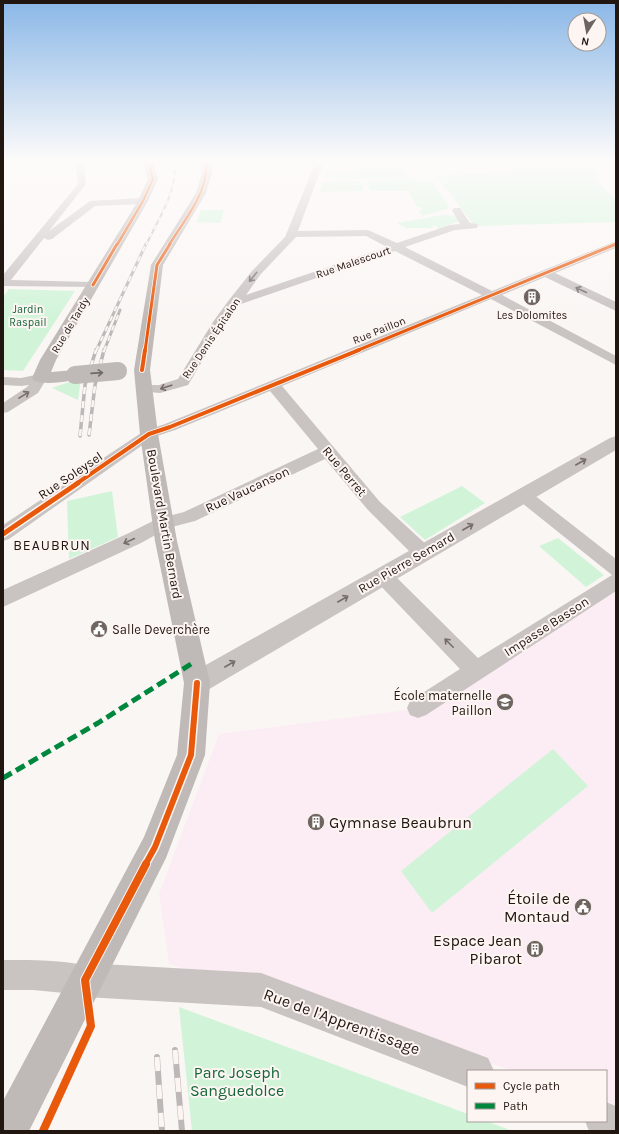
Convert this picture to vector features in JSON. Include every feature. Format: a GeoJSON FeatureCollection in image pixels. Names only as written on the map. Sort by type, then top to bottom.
{"type":"FeatureCollection","features":[{"type":"Feature","properties":{"kind":"main road","name":"Rue de Tardy"},"geometry":{"type":"LineString","coordinates":[[40,378],[48,360],[135,214]]}},
{"type":"Feature","properties":{"kind":"main road","name":"Boulevard Martin Bernard"},"geometry":{"type":"LineString","coordinates":[[8,1131],[85,980],[156,847],[191,755],[197,683],[186,641],[164,523],[149,434],[143,379],[157,265],[188,214]]}},
{"type":"Feature","properties":{"kind":"main road"},"geometry":{"type":"LineString","coordinates":[[40,378],[118,371],[143,379]]}},
{"type":"Feature","properties":{"kind":"street"},"geometry":{"type":"LineString","coordinates":[[3,282],[58,214]]}},
{"type":"Feature","properties":{"kind":"street"},"geometry":{"type":"LineString","coordinates":[[20,261],[40,243],[78,214]]}},
{"type":"Feature","properties":{"kind":"street","name":"Rue Denis Épitalon"},"geometry":{"type":"LineString","coordinates":[[143,379],[160,389],[183,382],[219,322],[233,303],[256,274],[290,238],[299,214]]}},
{"type":"Feature","properties":{"kind":"street","name":"Rue Malescourt"},"geometry":{"type":"LineString","coordinates":[[233,303],[454,227],[470,227],[460,214]]}},
{"type":"Feature","properties":{"kind":"street"},"geometry":{"type":"LineString","coordinates":[[291,234],[368,233],[492,295],[616,362]]}},
{"type":"Feature","properties":{"kind":"street","name":"Rue Paillon"},"geometry":{"type":"LineString","coordinates":[[149,434],[616,244]]}},
{"type":"Feature","properties":{"kind":"street"},"geometry":{"type":"LineString","coordinates":[[545,273],[616,307]]}},
{"type":"Feature","properties":{"kind":"street"},"geometry":{"type":"LineString","coordinates":[[3,282],[93,285]]}},
{"type":"Feature","properties":{"kind":"street"},"geometry":{"type":"LineString","coordinates":[[3,381],[21,382],[40,378]]}},
{"type":"Feature","properties":{"kind":"street"},"geometry":{"type":"LineString","coordinates":[[3,409],[33,390],[40,378]]}},
{"type":"Feature","properties":{"kind":"street","name":"Rue Perret"},"geometry":{"type":"LineString","coordinates":[[272,384],[374,506],[423,553]]}},
{"type":"Feature","properties":{"kind":"street","name":"Rue Soleysel"},"geometry":{"type":"LineString","coordinates":[[3,534],[149,434]]}},
{"type":"Feature","properties":{"kind":"street","name":"Rue Pierre Semard"},"geometry":{"type":"LineString","coordinates":[[197,683],[616,442]]}},
{"type":"Feature","properties":{"kind":"street","name":"Rue Vaucanson"},"geometry":{"type":"LineString","coordinates":[[3,599],[164,523],[189,517],[328,451]]}},
{"type":"Feature","properties":{"kind":"street"},"geometry":{"type":"LineString","coordinates":[[523,495],[616,569]]}},
{"type":"Feature","properties":{"kind":"street"},"geometry":{"type":"LineString","coordinates":[[383,576],[476,671]]}},
{"type":"Feature","properties":{"kind":"street","name":"Impasse Basson"},"geometry":{"type":"LineString","coordinates":[[418,708],[616,581]]}},
{"type":"Feature","properties":{"kind":"street"},"geometry":{"type":"LineString","coordinates":[[3,975],[33,975],[85,980]]}},
{"type":"Feature","properties":{"kind":"street","name":"Rue de l'Apprentissage"},"geometry":{"type":"LineString","coordinates":[[85,980],[261,990],[472,1070]]}},
{"type":"Feature","properties":{"kind":"street"},"geometry":{"type":"LineString","coordinates":[[606,1122],[616,1126]]}},
{"type":"Feature","properties":{"kind":"shaded area"},"geometry":{"type":"Polygon","coordinates":[[[616,590],[616,1105],[607,1102],[607,1070],[512,1070],[169,964],[159,894],[219,734],[431,707],[616,590]]]}},
{"type":"Feature","properties":{"kind":"green space"},"geometry":{"type":"Polygon","coordinates":[[[200,214],[223,214],[220,223],[197,222],[200,214]]]}},
{"type":"Feature","properties":{"kind":"green space"},"geometry":{"type":"Polygon","coordinates":[[[466,214],[616,214],[616,222],[475,226],[466,214]]]}},
{"type":"Feature","properties":{"kind":"green space"},"geometry":{"type":"Polygon","coordinates":[[[443,215],[456,216],[459,221],[439,229],[435,225],[431,226],[433,228],[407,228],[397,223],[443,215]]]}},
{"type":"Feature","properties":{"kind":"green space","name":"Jardin Raspail"},"geometry":{"type":"Polygon","coordinates":[[[9,289],[75,291],[23,371],[3,370],[3,297],[9,289]]]}},
{"type":"Feature","properties":{"kind":"green space"},"geometry":{"type":"Polygon","coordinates":[[[81,378],[78,400],[52,388],[81,378]]]}},
{"type":"Feature","properties":{"kind":"green space"},"geometry":{"type":"Polygon","coordinates":[[[462,486],[485,503],[425,540],[400,517],[462,486]]]}},
{"type":"Feature","properties":{"kind":"green space"},"geometry":{"type":"Polygon","coordinates":[[[112,491],[118,537],[69,559],[67,501],[112,491]]]}},
{"type":"Feature","properties":{"kind":"green space"},"geometry":{"type":"Polygon","coordinates":[[[558,538],[604,575],[586,587],[539,546],[558,538]]]}},
{"type":"Feature","properties":{"kind":"green space"},"geometry":{"type":"Polygon","coordinates":[[[553,749],[588,786],[432,913],[401,871],[553,749]]]}},
{"type":"Feature","properties":{"kind":"green space","name":"Parc Joseph Sanguedolce"},"geometry":{"type":"Polygon","coordinates":[[[179,1007],[467,1114],[467,1122],[489,1122],[513,1131],[192,1131],[179,1007]]]}},
{"type":"Feature","properties":{"kind":"railway"},"geometry":{"type":"LineString","coordinates":[[146,245],[161,214]]}},
{"type":"Feature","properties":{"kind":"railway"},"geometry":{"type":"LineString","coordinates":[[96,351],[146,244]]}},
{"type":"Feature","properties":{"kind":"railway"},"geometry":{"type":"LineString","coordinates":[[104,351],[120,310]]}},
{"type":"Feature","properties":{"kind":"railway"},"geometry":{"type":"LineString","coordinates":[[80,436],[85,385],[96,350]]}},
{"type":"Feature","properties":{"kind":"railway"},"geometry":{"type":"LineString","coordinates":[[89,435],[95,385],[104,350]]}},
{"type":"Feature","properties":{"kind":"railway"},"geometry":{"type":"LineString","coordinates":[[175,1050],[182,1131]]}},
{"type":"Feature","properties":{"kind":"railway"},"geometry":{"type":"LineString","coordinates":[[157,1057],[162,1131]]}},
{"type":"Feature","properties":{"kind":"marked path"},"geometry":{"type":"LineString","coordinates":[[3,778],[98,723],[191,664]]}},
{"type":"Feature","properties":{"kind":"cycle path"},"geometry":{"type":"LineString","coordinates":[[93,285],[135,214]]}},
{"type":"Feature","properties":{"kind":"cycle path"},"geometry":{"type":"LineString","coordinates":[[142,370],[157,265],[188,214]]}},
{"type":"Feature","properties":{"kind":"cycle path"},"geometry":{"type":"LineString","coordinates":[[3,534],[149,434],[170,427],[616,244]]}},
{"type":"Feature","properties":{"kind":"cycle path"},"geometry":{"type":"LineString","coordinates":[[43,1131],[91,1026],[85,980],[155,847],[191,755],[197,683]]}},
{"type":"Feature","properties":{"kind":"place","name":"Les Dolomites"},"geometry":{"type":"Point","coordinates":[532,297]}},
{"type":"Feature","properties":{"kind":"place","name":"Salle Deverchère"},"geometry":{"type":"Point","coordinates":[99,629]}},
{"type":"Feature","properties":{"kind":"place","name":"École maternelle Paillon"},"geometry":{"type":"Point","coordinates":[505,702]}},
{"type":"Feature","properties":{"kind":"place","name":"Gymnase Beaubrun"},"geometry":{"type":"Point","coordinates":[316,822]}},
{"type":"Feature","properties":{"kind":"place","name":"Étoile de Montaud"},"geometry":{"type":"Point","coordinates":[583,907]}},
{"type":"Feature","properties":{"kind":"place","name":"Espace Jean Pibarot"},"geometry":{"type":"Point","coordinates":[535,949]}},
{"type":"Feature","properties":{"kind":"district","name":"BEAUBRUN"},"geometry":{"type":"Point","coordinates":[52,545]}}]}
